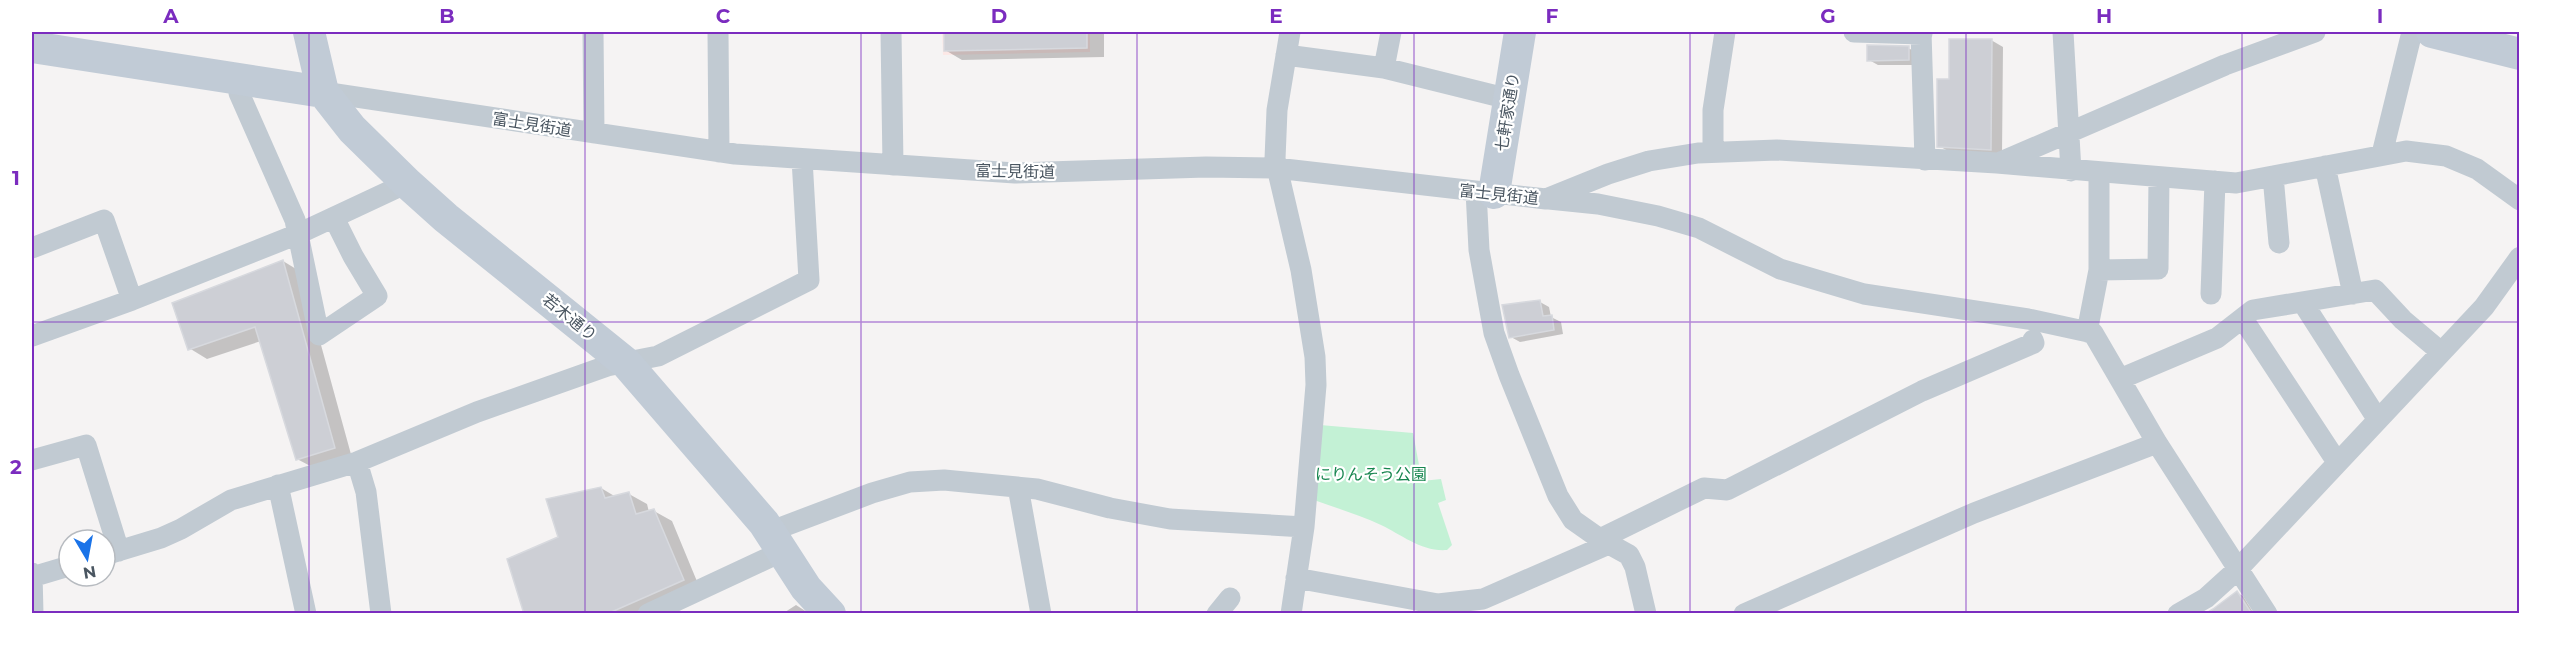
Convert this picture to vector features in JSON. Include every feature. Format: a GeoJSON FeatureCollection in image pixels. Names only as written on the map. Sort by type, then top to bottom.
{"type":"FeatureCollection","features":[{"type":"Feature","properties":{"kind":"street","name":"若木通り"},"geometry":{"type":"LineString","coordinates":[[309,32],[323,92],[352,129],[446,218],[626,363],[776,541],[806,588],[830,614]]}},
{"type":"Feature","properties":{"kind":"street"},"geometry":{"type":"LineString","coordinates":[[593,32],[594,133]]}},
{"type":"Feature","properties":{"kind":"street"},"geometry":{"type":"LineString","coordinates":[[718,32],[719,152]]}},
{"type":"Feature","properties":{"kind":"street"},"geometry":{"type":"LineString","coordinates":[[891,32],[893,165]]}},
{"type":"Feature","properties":{"kind":"street"},"geometry":{"type":"LineString","coordinates":[[1290,32],[1277,110],[1276,168],[1301,270],[1315,357],[1316,385],[1304,527],[1291,614]]}},
{"type":"Feature","properties":{"kind":"street"},"geometry":{"type":"LineString","coordinates":[[1384,68],[1391,32]]}},
{"type":"Feature","properties":{"kind":"street","name":"七軒家通り"},"geometry":{"type":"LineString","coordinates":[[1485,192],[1509,99],[1520,32]]}},
{"type":"Feature","properties":{"kind":"street"},"geometry":{"type":"LineString","coordinates":[[1713,152],[1713,110],[1725,32]]}},
{"type":"Feature","properties":{"kind":"street"},"geometry":{"type":"LineString","coordinates":[[1854,32],[1921,33],[1925,160]]}},
{"type":"Feature","properties":{"kind":"street"},"geometry":{"type":"LineString","coordinates":[[2063,32],[2071,171]]}},
{"type":"Feature","properties":{"kind":"street"},"geometry":{"type":"LineString","coordinates":[[1997,164],[2224,65],[2315,32]]}},
{"type":"Feature","properties":{"kind":"street"},"geometry":{"type":"LineString","coordinates":[[2382,154],[2412,32]]}},
{"type":"Feature","properties":{"kind":"street"},"geometry":{"type":"LineString","coordinates":[[2432,32],[2520,54]]}},
{"type":"Feature","properties":{"kind":"street","name":"富士見街道"},"geometry":{"type":"LineString","coordinates":[[32,47],[719,152],[1015,173],[1206,167],[1276,168],[1546,199],[1608,174],[1649,161],[1713,152],[1777,150],[1997,164],[2236,183],[2406,151],[2446,156],[2477,169],[2520,200]]}},
{"type":"Feature","properties":{"kind":"street"},"geometry":{"type":"LineString","coordinates":[[1286,55],[1384,68],[1509,99]]}},
{"type":"Feature","properties":{"kind":"street"},"geometry":{"type":"LineString","coordinates":[[240,79],[239,93],[295,220],[319,335],[377,296],[334,218]]}},
{"type":"Feature","properties":{"kind":"street"},"geometry":{"type":"LineString","coordinates":[[117,551],[161,538],[181,529],[231,500],[357,462],[477,412],[607,366],[658,356],[809,280],[802,159]]}},
{"type":"Feature","properties":{"kind":"street"},"geometry":{"type":"LineString","coordinates":[[2325,166],[2353,294]]}},
{"type":"Feature","properties":{"kind":"street"},"geometry":{"type":"LineString","coordinates":[[2087,332],[2099,270],[2099,173]]}},
{"type":"Feature","properties":{"kind":"street"},"geometry":{"type":"LineString","coordinates":[[2273,176],[2279,243]]}},
{"type":"Feature","properties":{"kind":"street"},"geometry":{"type":"LineString","coordinates":[[2099,270],[2158,269],[2159,177]]}},
{"type":"Feature","properties":{"kind":"street"},"geometry":{"type":"LineString","coordinates":[[2211,294],[2215,181]]}},
{"type":"Feature","properties":{"kind":"street"},"geometry":{"type":"LineString","coordinates":[[32,336],[132,300],[298,234],[407,183]]}},
{"type":"Feature","properties":{"kind":"street"},"geometry":{"type":"LineString","coordinates":[[1485,192],[1479,250],[1494,333],[1509,375],[1558,496],[1573,520],[1629,555],[1635,567],[1646,614]]}},
{"type":"Feature","properties":{"kind":"street"},"geometry":{"type":"LineString","coordinates":[[1546,199],[1598,204],[1658,216],[1699,228],[1780,269],[1864,294],[2030,328],[2093,333],[2157,443],[2267,614]]}},
{"type":"Feature","properties":{"kind":"street"},"geometry":{"type":"LineString","coordinates":[[32,248],[104,220],[132,300]]}},
{"type":"Feature","properties":{"kind":"street"},"geometry":{"type":"LineString","coordinates":[[2178,614],[2206,598],[2238,569],[2484,307],[2520,257]]}},
{"type":"Feature","properties":{"kind":"street"},"geometry":{"type":"LineString","coordinates":[[2120,379],[2217,338],[2253,310],[2375,290],[2403,320],[2441,352]]}},
{"type":"Feature","properties":{"kind":"street"},"geometry":{"type":"LineString","coordinates":[[2303,303],[2378,420]]}},
{"type":"Feature","properties":{"kind":"street"},"geometry":{"type":"LineString","coordinates":[[2243,319],[2337,462]]}},
{"type":"Feature","properties":{"kind":"street"},"geometry":{"type":"LineString","coordinates":[[1296,578],[1438,604],[1482,599],[1605,542],[1704,488],[1727,490],[1922,391],[2034,343],[2030,328]]}},
{"type":"Feature","properties":{"kind":"street"},"geometry":{"type":"LineString","coordinates":[[1744,614],[1974,513],[2157,443]]}},
{"type":"Feature","properties":{"kind":"street"},"geometry":{"type":"LineString","coordinates":[[32,460],[86,445],[106,528]]}},
{"type":"Feature","properties":{"kind":"street"},"geometry":{"type":"LineString","coordinates":[[357,462],[366,492],[381,614]]}},
{"type":"Feature","properties":{"kind":"street"},"geometry":{"type":"LineString","coordinates":[[648,614],[776,541],[872,492],[910,482],[944,480],[1037,489],[1110,508],[1170,519],[1304,527]]}},
{"type":"Feature","properties":{"kind":"street"},"geometry":{"type":"LineString","coordinates":[[278,485],[306,614]]}},
{"type":"Feature","properties":{"kind":"street"},"geometry":{"type":"LineString","coordinates":[[1018,487],[1041,614]]}},
{"type":"Feature","properties":{"kind":"street"},"geometry":{"type":"LineString","coordinates":[[33,614],[32,576],[57,569]]}},
{"type":"Feature","properties":{"kind":"shaded area"},"geometry":{"type":"Polygon","coordinates":[[[942,32],[1090,32],[1090,52],[943,55],[942,32]]]}},
{"type":"Feature","properties":{"kind":"green space","name":"にりんそう公園"},"geometry":{"type":"Polygon","coordinates":[[[1320,425],[1413,433],[1422,481],[1441,479],[1446,500],[1438,503],[1452,545],[1447,550],[1421,546],[1373,521],[1314,500],[1320,425]]]}},
{"type":"Feature","properties":{"kind":"building"},"geometry":{"type":"Polygon","coordinates":[[[944,32],[1087,32],[1087,48],[944,51],[944,32]]]}},
{"type":"Feature","properties":{"kind":"building"},"geometry":{"type":"Polygon","coordinates":[[[1949,39],[1992,39],[1991,150],[1937,147],[1937,79],[1949,79],[1949,39]]]}},
{"type":"Feature","properties":{"kind":"building"},"geometry":{"type":"Polygon","coordinates":[[[1867,45],[1909,46],[1909,60],[1867,61],[1867,45]]]}},
{"type":"Feature","properties":{"kind":"building"},"geometry":{"type":"Polygon","coordinates":[[[283,260],[335,448],[296,460],[255,327],[188,350],[172,303],[283,260]]]}},
{"type":"Feature","properties":{"kind":"building"},"geometry":{"type":"Polygon","coordinates":[[[1540,300],[1543,316],[1552,315],[1554,330],[1509,338],[1502,305],[1540,300]]]}},
{"type":"Feature","properties":{"kind":"building"},"geometry":{"type":"Polygon","coordinates":[[[601,487],[605,498],[629,492],[636,514],[654,509],[684,580],[607,614],[524,614],[507,559],[558,537],[546,499],[601,487]]]}},
{"type":"Feature","properties":{"kind":"building"},"geometry":{"type":"Polygon","coordinates":[[[2237,591],[2252,614],[2205,614],[2213,609],[2237,591]]]}}]}
